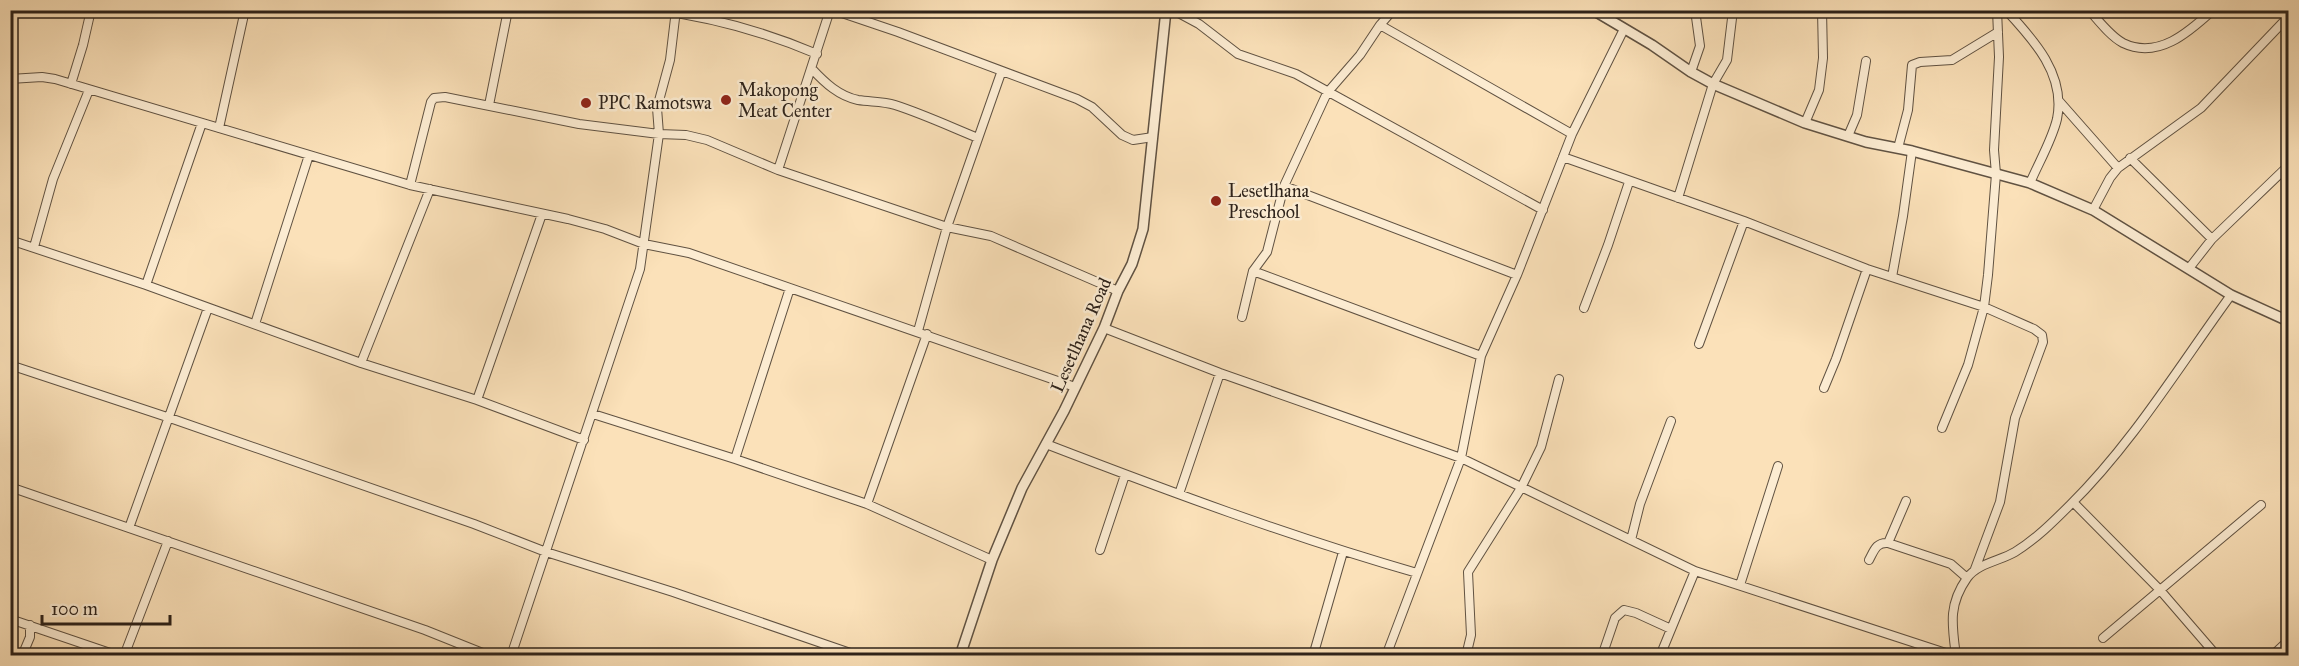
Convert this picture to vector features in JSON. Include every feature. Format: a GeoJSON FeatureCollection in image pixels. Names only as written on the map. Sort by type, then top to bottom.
{"type":"FeatureCollection","features":[{"type":"Feature","properties":{"kind":"street"},"geometry":{"type":"LineString","coordinates":[[71,84],[91,10]]}},
{"type":"Feature","properties":{"kind":"street"},"geometry":{"type":"LineString","coordinates":[[219,128],[245,12],[229,10]]}},
{"type":"Feature","properties":{"kind":"street"},"geometry":{"type":"LineString","coordinates":[[489,105],[508,10]]}},
{"type":"Feature","properties":{"kind":"street"},"geometry":{"type":"LineString","coordinates":[[655,10],[706,17],[745,28],[817,54]]}},
{"type":"Feature","properties":{"kind":"street"},"geometry":{"type":"LineString","coordinates":[[778,170],[832,10],[898,32],[1001,73],[1048,87],[1092,107],[1122,135],[1133,140],[1153,137]]}},
{"type":"Feature","properties":{"kind":"street","name":"Lesetlhana Road"},"geometry":{"type":"LineString","coordinates":[[960,656],[992,560],[1022,488],[1064,411],[1132,264],[1143,229],[1166,10]]}},
{"type":"Feature","properties":{"kind":"street"},"geometry":{"type":"LineString","coordinates":[[1173,10],[1199,24],[1238,54],[1287,70],[1414,137],[1543,210]]}},
{"type":"Feature","properties":{"kind":"street"},"geometry":{"type":"LineString","coordinates":[[1242,317],[1253,271],[1267,252],[1284,186],[1327,93],[1393,10]]}},
{"type":"Feature","properties":{"kind":"street"},"geometry":{"type":"LineString","coordinates":[[1593,10],[1713,84],[1805,123],[2030,183],[2093,210],[2231,294],[2289,321]]}},
{"type":"Feature","properties":{"kind":"street"},"geometry":{"type":"LineString","coordinates":[[1691,72],[1700,46],[1695,10]]}},
{"type":"Feature","properties":{"kind":"street"},"geometry":{"type":"LineString","coordinates":[[1678,198],[1713,84],[1727,60],[1733,10]]}},
{"type":"Feature","properties":{"kind":"street"},"geometry":{"type":"LineString","coordinates":[[1805,123],[1819,90],[1823,58],[1822,10]]}},
{"type":"Feature","properties":{"kind":"street"},"geometry":{"type":"LineString","coordinates":[[1942,428],[1968,365],[1984,307],[1996,174],[1994,150],[1999,57],[1997,10]]}},
{"type":"Feature","properties":{"kind":"street"},"geometry":{"type":"LineString","coordinates":[[2006,10],[2046,57],[2056,82],[2059,101],[2056,121],[2030,183]]}},
{"type":"Feature","properties":{"kind":"street"},"geometry":{"type":"LineString","coordinates":[[2090,10],[2106,29],[2122,42],[2138,47],[2158,46],[2176,40],[2213,10]]}},
{"type":"Feature","properties":{"kind":"street"},"geometry":{"type":"LineString","coordinates":[[511,656],[637,281],[659,134],[657,108],[670,60],[676,12]]}},
{"type":"Feature","properties":{"kind":"street"},"geometry":{"type":"LineString","coordinates":[[2093,210],[2118,168],[2201,108],[2289,17]]}},
{"type":"Feature","properties":{"kind":"street"},"geometry":{"type":"LineString","coordinates":[[1380,25],[1572,134]]}},
{"type":"Feature","properties":{"kind":"street"},"geometry":{"type":"LineString","coordinates":[[1386,656],[1461,458],[1481,356],[1517,275],[1572,134],[1624,29]]}},
{"type":"Feature","properties":{"kind":"street"},"geometry":{"type":"LineString","coordinates":[[1898,148],[1908,110],[1912,65],[1920,62],[1952,60],[1998,32]]}},
{"type":"Feature","properties":{"kind":"street"},"geometry":{"type":"LineString","coordinates":[[1848,136],[1857,115],[1866,61]]}},
{"type":"Feature","properties":{"kind":"street"},"geometry":{"type":"LineString","coordinates":[[812,69],[826,84],[844,95],[859,100],[896,105],[978,138]]}},
{"type":"Feature","properties":{"kind":"street"},"geometry":{"type":"LineString","coordinates":[[918,331],[947,227],[1001,73]]}},
{"type":"Feature","properties":{"kind":"street"},"geometry":{"type":"LineString","coordinates":[[10,79],[42,77],[71,84],[410,184],[605,229],[644,244],[689,253],[1075,387]]}},
{"type":"Feature","properties":{"kind":"street"},"geometry":{"type":"LineString","coordinates":[[34,247],[53,178],[89,90]]}},
{"type":"Feature","properties":{"kind":"street"},"geometry":{"type":"LineString","coordinates":[[410,184],[430,102],[434,98],[445,97],[579,124],[686,135],[707,140],[778,170],[947,227],[991,236],[1118,291]]}},
{"type":"Feature","properties":{"kind":"street"},"geometry":{"type":"LineString","coordinates":[[2059,101],[2118,168]]}},
{"type":"Feature","properties":{"kind":"street"},"geometry":{"type":"LineString","coordinates":[[146,285],[202,123]]}},
{"type":"Feature","properties":{"kind":"street"},"geometry":{"type":"LineString","coordinates":[[1892,277],[1912,151]]}},
{"type":"Feature","properties":{"kind":"street"},"geometry":{"type":"LineString","coordinates":[[255,324],[309,154]]}},
{"type":"Feature","properties":{"kind":"street"},"geometry":{"type":"LineString","coordinates":[[1104,328],[1220,373],[1461,458],[1695,571],[1955,656],[1951,618],[1955,601],[1967,578],[1975,569],[2000,502],[2008,445],[2015,418],[2043,339],[2034,329],[1984,307],[1867,269],[1744,221],[1563,157]]}},
{"type":"Feature","properties":{"kind":"street"},"geometry":{"type":"LineString","coordinates":[[2130,158],[2212,239]]}},
{"type":"Feature","properties":{"kind":"street"},"geometry":{"type":"LineString","coordinates":[[2190,267],[2212,239],[2289,166]]}},
{"type":"Feature","properties":{"kind":"street"},"geometry":{"type":"LineString","coordinates":[[1584,308],[1629,182]]}},
{"type":"Feature","properties":{"kind":"street"},"geometry":{"type":"LineString","coordinates":[[1284,186],[1517,275]]}},
{"type":"Feature","properties":{"kind":"street"},"geometry":{"type":"LineString","coordinates":[[361,363],[430,189]]}},
{"type":"Feature","properties":{"kind":"street"},"geometry":{"type":"LineString","coordinates":[[477,400],[542,214]]}},
{"type":"Feature","properties":{"kind":"street"},"geometry":{"type":"LineString","coordinates":[[1699,344],[1744,221]]}},
{"type":"Feature","properties":{"kind":"street"},"geometry":{"type":"LineString","coordinates":[[11,243],[34,247],[146,285],[361,363],[477,400],[584,440]]}},
{"type":"Feature","properties":{"kind":"street"},"geometry":{"type":"LineString","coordinates":[[1824,388],[1867,269]]}},
{"type":"Feature","properties":{"kind":"street"},"geometry":{"type":"LineString","coordinates":[[1253,271],[1481,356]]}},
{"type":"Feature","properties":{"kind":"street"},"geometry":{"type":"LineString","coordinates":[[735,459],[790,288]]}},
{"type":"Feature","properties":{"kind":"street"},"geometry":{"type":"LineString","coordinates":[[1975,569],[2027,544],[2106,468],[2231,294]]}},
{"type":"Feature","properties":{"kind":"street"},"geometry":{"type":"LineString","coordinates":[[129,528],[208,308]]}},
{"type":"Feature","properties":{"kind":"street"},"geometry":{"type":"LineString","coordinates":[[867,504],[927,334]]}},
{"type":"Feature","properties":{"kind":"street"},"geometry":{"type":"LineString","coordinates":[[10,365],[474,524],[546,552],[673,592],[859,656]]}},
{"type":"Feature","properties":{"kind":"street"},"geometry":{"type":"LineString","coordinates":[[1179,494],[1220,373]]}},
{"type":"Feature","properties":{"kind":"street"},"geometry":{"type":"LineString","coordinates":[[1466,656],[1471,635],[1468,572],[1521,488],[1543,440],[1559,379]]}},
{"type":"Feature","properties":{"kind":"street"},"geometry":{"type":"LineString","coordinates":[[593,414],[867,504],[992,560]]}},
{"type":"Feature","properties":{"kind":"street"},"geometry":{"type":"LineString","coordinates":[[1631,540],[1640,504],[1671,421]]}},
{"type":"Feature","properties":{"kind":"street"},"geometry":{"type":"LineString","coordinates":[[1046,444],[1125,475],[1343,552],[1417,573]]}},
{"type":"Feature","properties":{"kind":"street"},"geometry":{"type":"LineString","coordinates":[[1740,585],[1778,466]]}},
{"type":"Feature","properties":{"kind":"street"},"geometry":{"type":"LineString","coordinates":[[1101,550],[1125,475]]}},
{"type":"Feature","properties":{"kind":"street"},"geometry":{"type":"LineString","coordinates":[[10,487],[425,630],[490,656]]}},
{"type":"Feature","properties":{"kind":"street"},"geometry":{"type":"LineString","coordinates":[[1888,543],[1906,501]]}},
{"type":"Feature","properties":{"kind":"street"},"geometry":{"type":"LineString","coordinates":[[2073,502],[2160,590],[2217,656]]}},
{"type":"Feature","properties":{"kind":"street"},"geometry":{"type":"LineString","coordinates":[[2103,638],[2261,505]]}},
{"type":"Feature","properties":{"kind":"street"},"geometry":{"type":"LineString","coordinates":[[124,656],[168,541]]}},
{"type":"Feature","properties":{"kind":"street"},"geometry":{"type":"LineString","coordinates":[[1869,560],[1876,546],[1888,543],[1951,564],[1967,578]]}},
{"type":"Feature","properties":{"kind":"street"},"geometry":{"type":"LineString","coordinates":[[1313,656],[1343,552]]}},
{"type":"Feature","properties":{"kind":"street"},"geometry":{"type":"LineString","coordinates":[[1660,656],[1695,571]]}},
{"type":"Feature","properties":{"kind":"street"},"geometry":{"type":"LineString","coordinates":[[1602,656],[1615,618],[1624,610],[1636,612],[1671,629]]}},
{"type":"Feature","properties":{"kind":"street"},"geometry":{"type":"LineString","coordinates":[[10,619],[119,656]]}},
{"type":"Feature","properties":{"kind":"street"},"geometry":{"type":"LineString","coordinates":[[22,656],[30,637],[30,625]]}},
{"type":"Feature","properties":{"kind":"street"},"geometry":{"type":"LineString","coordinates":[[2272,656],[2289,641]]}},
{"type":"Feature","properties":{"kind":"place","name":"Makopong Meat Center"},"geometry":{"type":"Point","coordinates":[726,100]}},
{"type":"Feature","properties":{"kind":"place","name":"PPC Ramotswa"},"geometry":{"type":"Point","coordinates":[586,103]}},
{"type":"Feature","properties":{"kind":"place","name":"Lesetlhana Preschool"},"geometry":{"type":"Point","coordinates":[1216,201]}}]}
